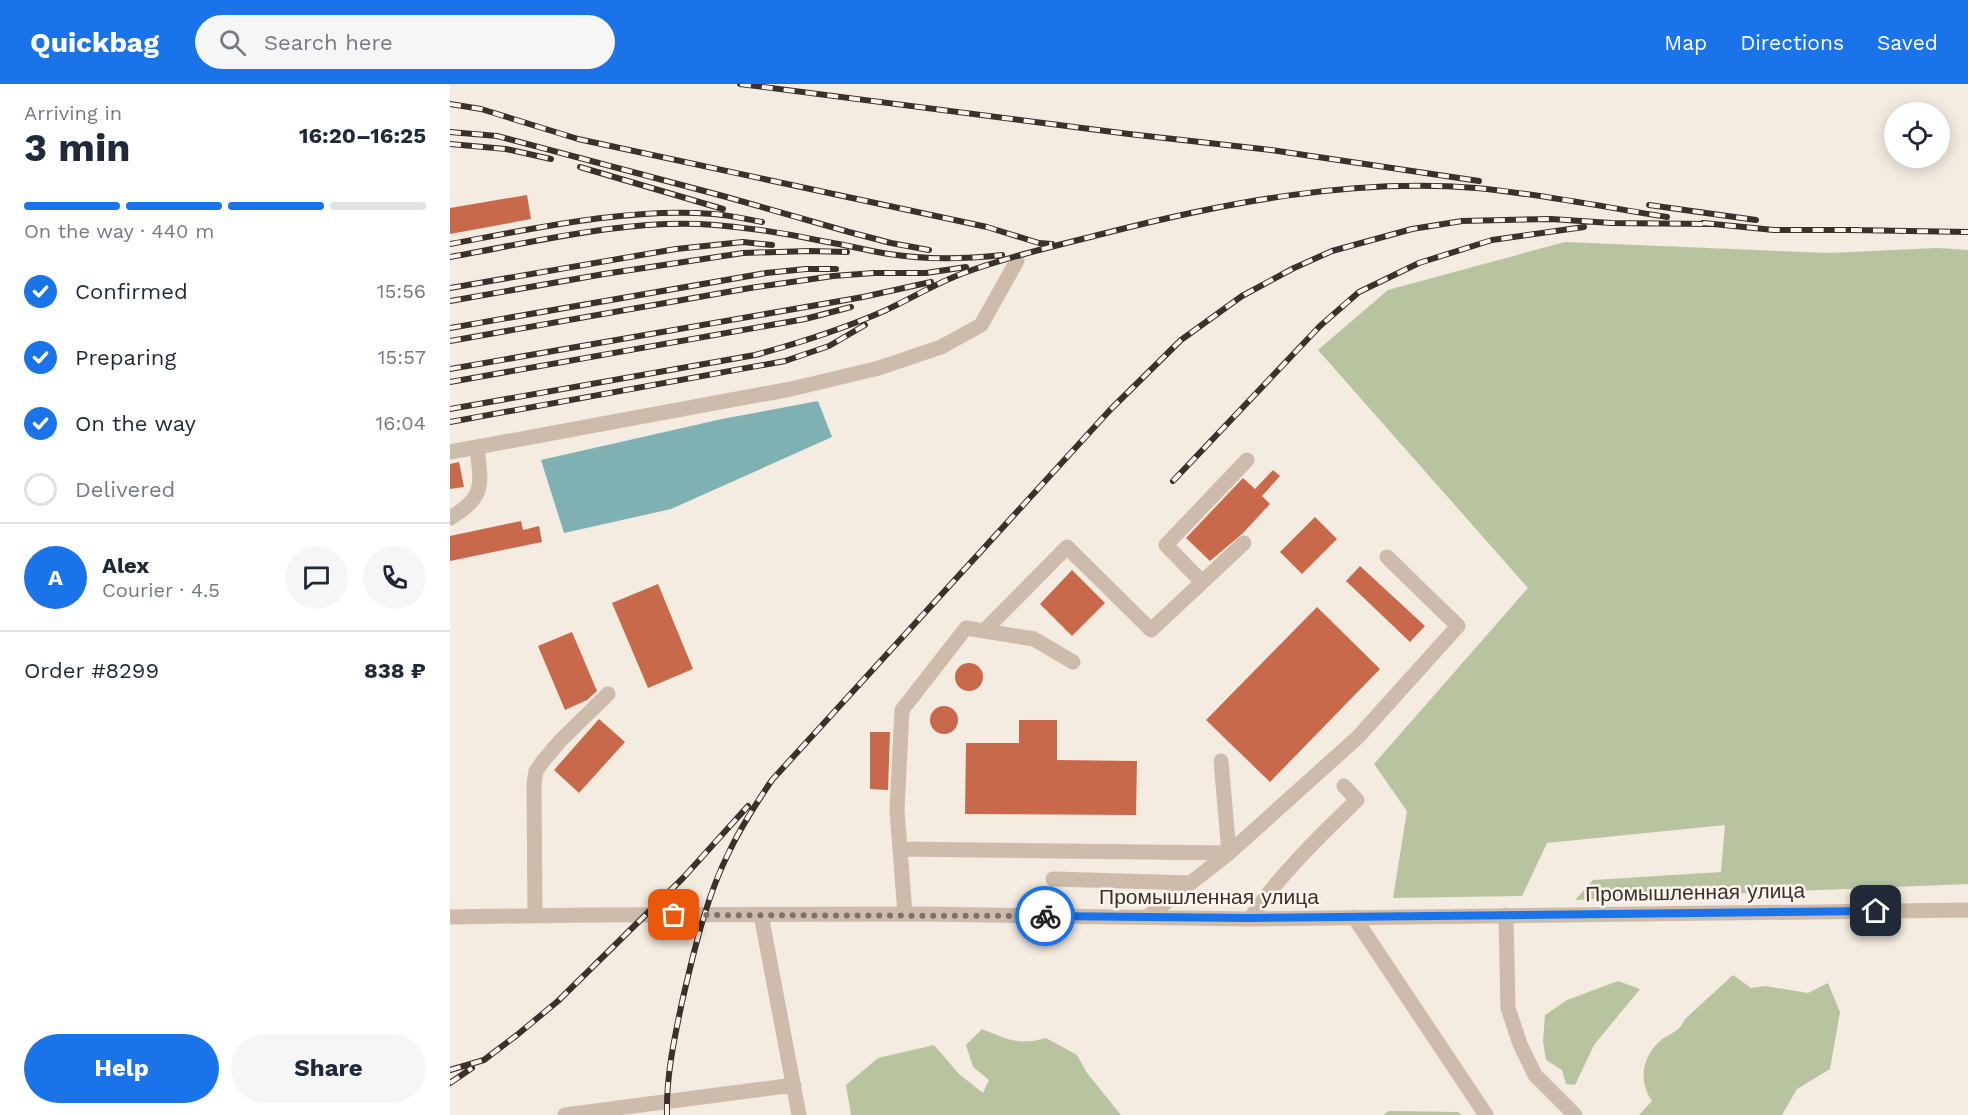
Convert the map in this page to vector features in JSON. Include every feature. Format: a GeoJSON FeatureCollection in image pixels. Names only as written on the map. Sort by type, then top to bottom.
{"type":"FeatureCollection","features":[{"type":"Feature","properties":{"kind":"street"},"geometry":{"type":"LineString","coordinates":[[450,452],[791,389],[879,368],[941,347],[981,325],[1017,261]]}},
{"type":"Feature","properties":{"kind":"street"},"geometry":{"type":"LineString","coordinates":[[450,518],[475,499],[480,483],[477,447]]}},
{"type":"Feature","properties":{"kind":"street"},"geometry":{"type":"LineString","coordinates":[[1202,582],[1166,545],[1248,460]]}},
{"type":"Feature","properties":{"kind":"street"},"geometry":{"type":"LineString","coordinates":[[984,631],[1066,547],[1151,630],[1244,543]]}},
{"type":"Feature","properties":{"kind":"street"},"geometry":{"type":"LineString","coordinates":[[1148,917],[1229,853],[1358,737],[1458,626],[1388,557]]}},
{"type":"Feature","properties":{"kind":"street"},"geometry":{"type":"LineString","coordinates":[[905,914],[897,810],[902,710],[966,628],[1034,639],[1073,662]]}},
{"type":"Feature","properties":{"kind":"street"},"geometry":{"type":"LineString","coordinates":[[536,916],[534,784],[536,771],[560,741],[608,694]]}},
{"type":"Feature","properties":{"kind":"street"},"geometry":{"type":"LineString","coordinates":[[1221,761],[1229,853]]}},
{"type":"Feature","properties":{"kind":"street"},"geometry":{"type":"LineString","coordinates":[[1250,918],[1269,890],[1357,800],[1344,786]]}},
{"type":"Feature","properties":{"kind":"street"},"geometry":{"type":"LineString","coordinates":[[900,849],[1229,853]]}},
{"type":"Feature","properties":{"kind":"street"},"geometry":{"type":"LineString","coordinates":[[1053,879],[1191,883]]}},
{"type":"Feature","properties":{"kind":"street","name":"Промышленная улица"},"geometry":{"type":"LineString","coordinates":[[450,917],[905,914],[1250,918],[1968,910]]}},
{"type":"Feature","properties":{"kind":"street"},"geometry":{"type":"LineString","coordinates":[[761,915],[799,1115]]}},
{"type":"Feature","properties":{"kind":"street"},"geometry":{"type":"LineString","coordinates":[[1506,915],[1508,1008],[1520,1044],[1536,1075],[1575,1115]]}},
{"type":"Feature","properties":{"kind":"street"},"geometry":{"type":"LineString","coordinates":[[1354,917],[1486,1115]]}},
{"type":"Feature","properties":{"kind":"street"},"geometry":{"type":"LineString","coordinates":[[565,1115],[794,1085]]}},
{"type":"Feature","properties":{"kind":"green space"},"geometry":{"type":"Polygon","coordinates":[[[1565,242],[1829,253],[1937,248],[1968,250],[1968,884],[1575,900],[1593,880],[1721,872],[1725,825],[1547,843],[1522,896],[1393,898],[1407,811],[1374,764],[1528,588],[1318,350],[1388,290],[1565,242]]]}},
{"type":"Feature","properties":{"kind":"green space"},"geometry":{"type":"Polygon","coordinates":[[[1733,975],[1751,988],[1765,986],[1808,993],[1828,983],[1840,1012],[1830,1069],[1797,1089],[1782,1115],[1639,1115],[1652,1101],[1644,1077],[1649,1054],[1660,1041],[1677,1030],[1685,1019],[1733,975]]]}},
{"type":"Feature","properties":{"kind":"green space"},"geometry":{"type":"Polygon","coordinates":[[[1618,981],[1640,989],[1594,1045],[1575,1085],[1566,1084],[1562,1070],[1546,1060],[1543,1041],[1545,1015],[1567,1000],[1618,981]]]}},
{"type":"Feature","properties":{"kind":"green space"},"geometry":{"type":"Polygon","coordinates":[[[982,1029],[1020,1041],[1046,1038],[1077,1055],[1087,1073],[1121,1115],[851,1115],[846,1085],[878,1058],[934,1045],[959,1074],[983,1093],[989,1080],[973,1067],[966,1045],[982,1029]]]}},
{"type":"Feature","properties":{"kind":"green space"},"geometry":{"type":"Polygon","coordinates":[[[1389,1111],[1458,1112],[1462,1115],[1383,1115],[1389,1111]]]}},
{"type":"Feature","properties":{"kind":"water"},"geometry":{"type":"Polygon","coordinates":[[[818,401],[832,437],[671,509],[564,533],[541,460],[722,419],[818,401]]]}},
{"type":"Feature","properties":{"kind":"building"},"geometry":{"type":"Polygon","coordinates":[[[527,195],[531,219],[450,234],[450,208],[527,195]]]}},
{"type":"Feature","properties":{"kind":"building"},"geometry":{"type":"Polygon","coordinates":[[[459,462],[464,487],[450,489],[450,464],[459,462]]]}},
{"type":"Feature","properties":{"kind":"building"},"geometry":{"type":"Polygon","coordinates":[[[1273,470],[1280,476],[1262,496],[1270,504],[1242,534],[1210,561],[1186,538],[1243,478],[1255,489],[1273,470]]]}},
{"type":"Feature","properties":{"kind":"building"},"geometry":{"type":"Polygon","coordinates":[[[1315,517],[1337,539],[1302,574],[1280,552],[1315,517]]]}},
{"type":"Feature","properties":{"kind":"building"},"geometry":{"type":"Polygon","coordinates":[[[521,521],[523,530],[539,526],[542,542],[450,561],[450,536],[521,521]]]}},
{"type":"Feature","properties":{"kind":"building"},"geometry":{"type":"Polygon","coordinates":[[[1360,566],[1425,626],[1410,642],[1346,581],[1360,566]]]}},
{"type":"Feature","properties":{"kind":"building"},"geometry":{"type":"Polygon","coordinates":[[[1072,570],[1105,603],[1072,636],[1040,604],[1072,570]]]}},
{"type":"Feature","properties":{"kind":"building"},"geometry":{"type":"Polygon","coordinates":[[[658,584],[693,669],[648,688],[612,603],[658,584]]]}},
{"type":"Feature","properties":{"kind":"building"},"geometry":{"type":"Polygon","coordinates":[[[1317,607],[1380,669],[1270,782],[1206,720],[1317,607]]]}},
{"type":"Feature","properties":{"kind":"building"},"geometry":{"type":"Polygon","coordinates":[[[572,632],[597,691],[587,700],[565,710],[538,646],[572,632]]]}},
{"type":"Feature","properties":{"kind":"building"},"geometry":{"type":"Polygon","coordinates":[[[969,663],[979,667],[983,677],[979,687],[969,691],[959,687],[955,677],[959,667],[969,663]]]}},
{"type":"Feature","properties":{"kind":"building"},"geometry":{"type":"Polygon","coordinates":[[[944,706],[954,710],[958,720],[954,730],[944,734],[934,730],[930,720],[934,710],[944,706]]]}},
{"type":"Feature","properties":{"kind":"building"},"geometry":{"type":"Polygon","coordinates":[[[599,719],[625,742],[579,793],[554,770],[599,719]]]}},
{"type":"Feature","properties":{"kind":"building"},"geometry":{"type":"Polygon","coordinates":[[[1019,720],[1057,720],[1057,760],[1137,761],[1136,815],[965,814],[966,743],[1019,743],[1019,720]]]}},
{"type":"Feature","properties":{"kind":"building"},"geometry":{"type":"Polygon","coordinates":[[[870,732],[890,732],[888,790],[870,789],[870,732]]]}},
{"type":"Feature","properties":{"kind":"railway"},"geometry":{"type":"LineString","coordinates":[[740,84],[1271,150],[1479,181]]}},
{"type":"Feature","properties":{"kind":"railway"},"geometry":{"type":"LineString","coordinates":[[450,104],[481,109],[578,139],[987,227],[1039,243],[1052,244]]}},
{"type":"Feature","properties":{"kind":"railway"},"geometry":{"type":"LineString","coordinates":[[450,132],[497,136],[849,232],[929,250]]}},
{"type":"Feature","properties":{"kind":"railway"},"geometry":{"type":"LineString","coordinates":[[450,144],[506,149],[551,159]]}},
{"type":"Feature","properties":{"kind":"railway"},"geometry":{"type":"LineString","coordinates":[[580,167],[723,209]]}},
{"type":"Feature","properties":{"kind":"railway"},"geometry":{"type":"LineString","coordinates":[[450,409],[755,355],[853,324],[951,278],[996,262],[1148,223],[1240,203],[1334,190],[1429,186],[1476,188],[1548,197],[1667,217]]}},
{"type":"Feature","properties":{"kind":"railway"},"geometry":{"type":"LineString","coordinates":[[1649,205],[1756,220]]}},
{"type":"Feature","properties":{"kind":"railway"},"geometry":{"type":"LineString","coordinates":[[450,244],[614,216],[713,214],[762,222]]}},
{"type":"Feature","properties":{"kind":"railway"},"geometry":{"type":"LineString","coordinates":[[667,1115],[673,1044],[702,924],[722,868],[740,832],[772,780],[1110,410],[1181,340],[1242,296],[1294,268],[1332,251],[1412,229],[1462,221],[1551,219],[1611,223],[1710,224]]}},
{"type":"Feature","properties":{"kind":"railway"},"geometry":{"type":"LineString","coordinates":[[1703,223],[1774,230],[1858,230]]}},
{"type":"Feature","properties":{"kind":"railway"},"geometry":{"type":"LineString","coordinates":[[450,257],[615,228],[682,224],[715,225],[771,232],[903,256],[946,258],[1002,255]]}},
{"type":"Feature","properties":{"kind":"railway"},"geometry":{"type":"LineString","coordinates":[[1173,481],[1320,326],[1359,292],[1419,263],[1492,240],[1584,227]]}},
{"type":"Feature","properties":{"kind":"railway"},"geometry":{"type":"LineString","coordinates":[[1851,230],[1968,232]]}},
{"type":"Feature","properties":{"kind":"railway"},"geometry":{"type":"LineString","coordinates":[[450,288],[676,249],[743,242],[772,245]]}},
{"type":"Feature","properties":{"kind":"railway"},"geometry":{"type":"LineString","coordinates":[[450,301],[743,253],[847,252]]}},
{"type":"Feature","properties":{"kind":"railway"},"geometry":{"type":"LineString","coordinates":[[450,341],[750,288],[833,276],[926,273],[966,267]]}},
{"type":"Feature","properties":{"kind":"railway"},"geometry":{"type":"LineString","coordinates":[[450,328],[766,273],[836,269]]}},
{"type":"Feature","properties":{"kind":"railway"},"geometry":{"type":"LineString","coordinates":[[450,369],[863,297],[931,282]]}},
{"type":"Feature","properties":{"kind":"railway"},"geometry":{"type":"LineString","coordinates":[[450,382],[805,319],[851,307]]}},
{"type":"Feature","properties":{"kind":"railway"},"geometry":{"type":"LineString","coordinates":[[450,422],[785,361],[829,346],[865,325]]}},
{"type":"Feature","properties":{"kind":"railway"},"geometry":{"type":"LineString","coordinates":[[450,1070],[484,1060],[558,1001],[683,878],[748,806]]}},
{"type":"Feature","properties":{"kind":"railway"},"geometry":{"type":"LineString","coordinates":[[450,1083],[472,1068]]}},
{"type":"Feature","properties":{"kind":"way so far"},"geometry":{"type":"LineString","coordinates":[[674,915],[1045,916]]}},
{"type":"Feature","properties":{"kind":"route"},"geometry":{"type":"LineString","coordinates":[[1045,916],[1250,918],[1876,911]]}}]}
